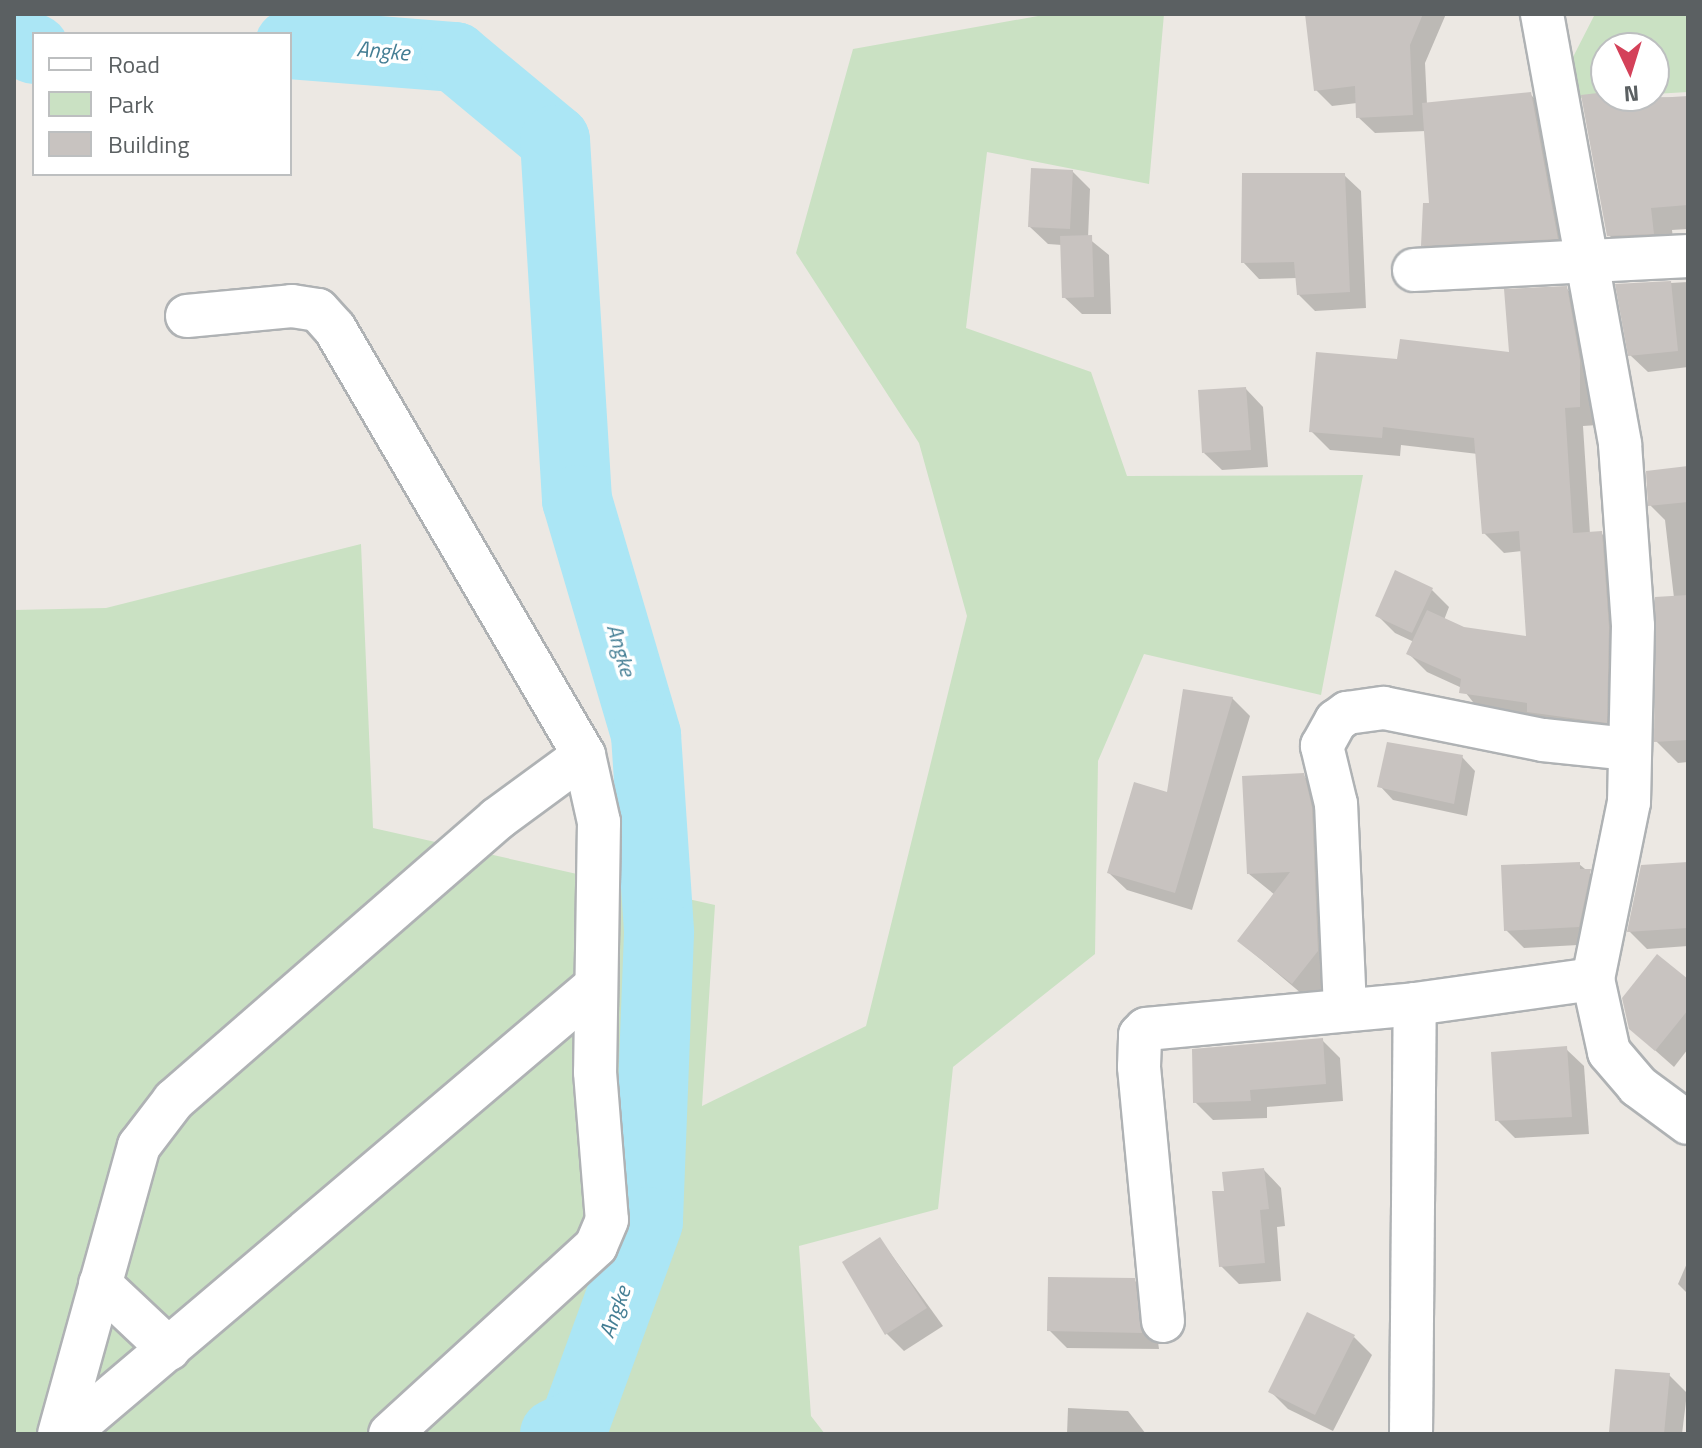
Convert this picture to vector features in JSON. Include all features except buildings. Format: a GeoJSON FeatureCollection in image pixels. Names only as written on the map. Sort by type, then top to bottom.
{"type":"FeatureCollection","features":[{"type":"Feature","properties":{"kind":"street"},"geometry":{"type":"LineString","coordinates":[[1542,14],[1561,132],[1590,261],[1623,471],[1633,626],[1629,802],[1593,979],[1609,1052],[1638,1086],[1688,1123]]}},
{"type":"Feature","properties":{"kind":"street"},"geometry":{"type":"LineString","coordinates":[[1414,270],[1688,256]]}},
{"type":"Feature","properties":{"kind":"street"},"geometry":{"type":"LineString","coordinates":[[187,316],[292,306],[318,310],[335,329],[584,755],[599,822],[593,988],[607,1220],[596,1246],[390,1434]]}},
{"type":"Feature","properties":{"kind":"street"},"geometry":{"type":"LineString","coordinates":[[1345,1009],[1336,804],[1322,746],[1336,721],[1347,713],[1384,708],[1543,740],[1628,749]]}},
{"type":"Feature","properties":{"kind":"street"},"geometry":{"type":"LineString","coordinates":[[59,1434],[139,1146],[174,1100],[497,819],[584,755]]}},
{"type":"Feature","properties":{"kind":"street"},"geometry":{"type":"LineString","coordinates":[[1163,1321],[1140,1035],[1154,1026],[1415,1004],[1593,979]]}},
{"type":"Feature","properties":{"kind":"street"},"geometry":{"type":"LineString","coordinates":[[67,1434],[593,988]]}},
{"type":"Feature","properties":{"kind":"street"},"geometry":{"type":"LineString","coordinates":[[1411,1434],[1415,1004]]}},
{"type":"Feature","properties":{"kind":"street"},"geometry":{"type":"LineString","coordinates":[[100,1284],[169,1349]]}},
{"type":"Feature","properties":{"kind":"green space"},"geometry":{"type":"Polygon","coordinates":[[[1049,14],[1164,14],[1149,184],[987,152],[966,328],[1091,372],[1127,476],[1363,475],[1321,695],[1144,654],[1098,761],[1095,954],[953,1067],[938,1209],[799,1246],[811,1416],[825,1434],[14,1434],[14,610],[106,608],[361,544],[373,828],[715,905],[702,1106],[866,1026],[967,616],[919,443],[796,253],[853,49],[1049,14]]]}},
{"type":"Feature","properties":{"kind":"green space"},"geometry":{"type":"Polygon","coordinates":[[[1595,14],[1688,14],[1688,92],[1670,93],[1670,32],[1590,32],[1590,98],[1551,100],[1595,14]]]}},
{"type":"Feature","properties":{"kind":"waterway","name":"Angke"},"geometry":{"type":"LineString","coordinates":[[14,40],[32,48]]}},
{"type":"Feature","properties":{"kind":"waterway","name":"Angke"},"geometry":{"type":"LineString","coordinates":[[292,44],[455,57],[555,140],[577,500],[646,735],[659,933],[648,1222],[574,1425],[555,1434]]}}]}
